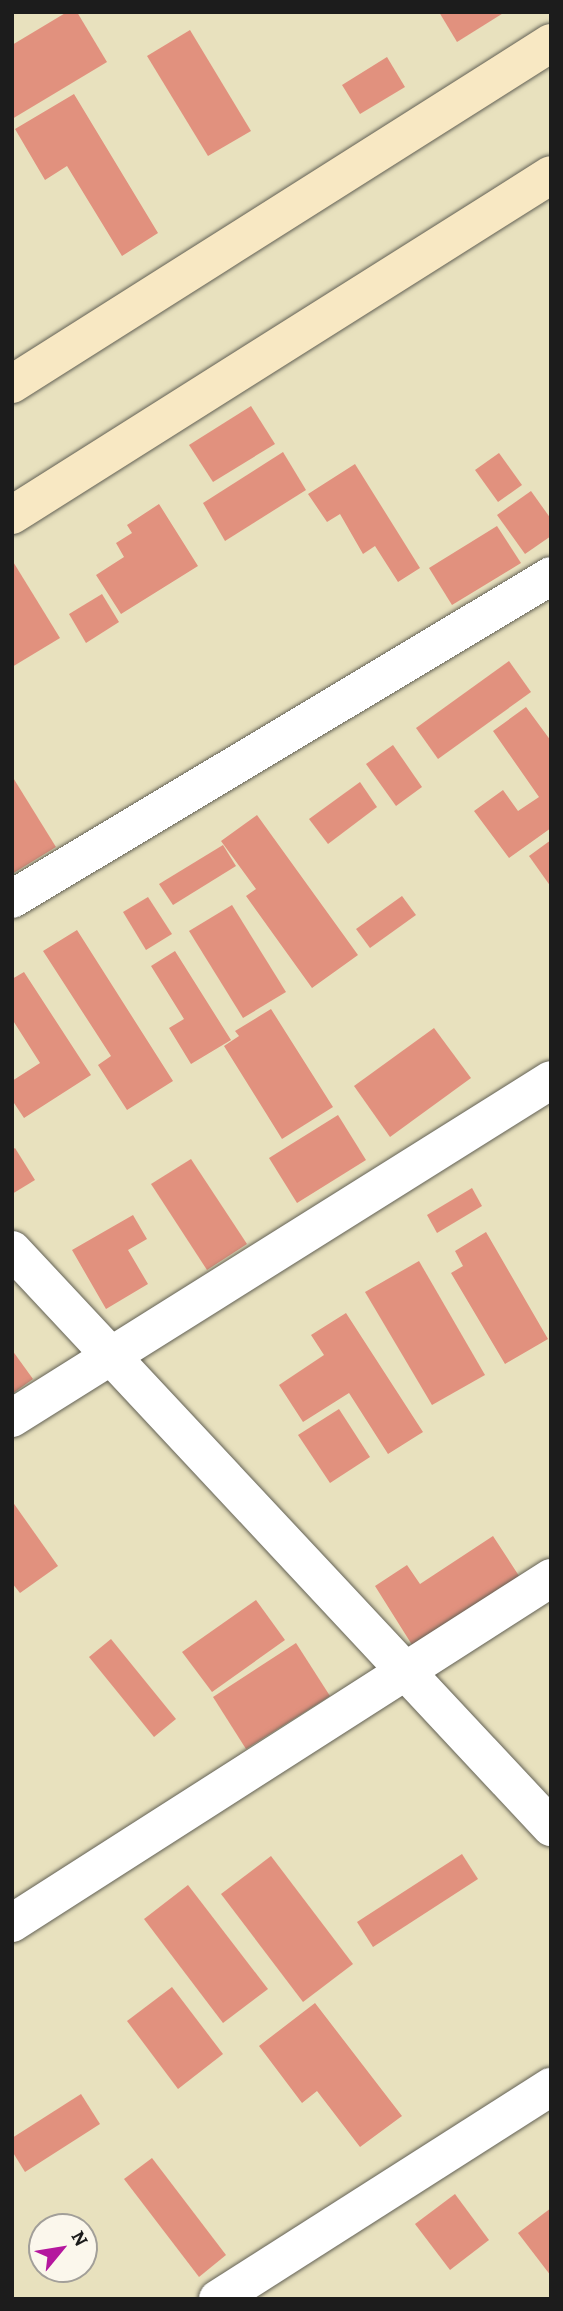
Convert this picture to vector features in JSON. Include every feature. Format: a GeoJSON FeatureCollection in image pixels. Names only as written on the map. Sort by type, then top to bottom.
{"type":"FeatureCollection","features":[{"type":"Feature","properties":{"kind":"main road"},"geometry":{"type":"LineString","coordinates":[[12,384],[551,43]]}},
{"type":"Feature","properties":{"kind":"main road"},"geometry":{"type":"LineString","coordinates":[[12,516],[551,175]]}},
{"type":"Feature","properties":{"kind":"street"},"geometry":{"type":"LineString","coordinates":[[12,899],[551,576]]}},
{"type":"Feature","properties":{"kind":"street"},"geometry":{"type":"LineString","coordinates":[[12,1418],[551,1080]]}},
{"type":"Feature","properties":{"kind":"street"},"geometry":{"type":"LineString","coordinates":[[12,1250],[551,1827]]}},
{"type":"Feature","properties":{"kind":"street"},"geometry":{"type":"LineString","coordinates":[[12,1923],[551,1578]]}},
{"type":"Feature","properties":{"kind":"street"},"geometry":{"type":"LineString","coordinates":[[218,2299],[551,2087]]}},
{"type":"Feature","properties":{"kind":"building"},"geometry":{"type":"Polygon","coordinates":[[[67,12],[77,12],[107,62],[12,119],[12,45],[67,12]]]}},
{"type":"Feature","properties":{"kind":"building"},"geometry":{"type":"Polygon","coordinates":[[[439,12],[505,12],[457,42],[439,12]]]}},
{"type":"Feature","properties":{"kind":"building"},"geometry":{"type":"Polygon","coordinates":[[[190,30],[251,131],[208,156],[147,56],[190,30]]]}},
{"type":"Feature","properties":{"kind":"building"},"geometry":{"type":"Polygon","coordinates":[[[387,57],[405,87],[360,114],[342,85],[387,57]]]}},
{"type":"Feature","properties":{"kind":"building"},"geometry":{"type":"Polygon","coordinates":[[[74,94],[158,233],[122,256],[67,166],[45,180],[15,129],[74,94]]]}},
{"type":"Feature","properties":{"kind":"building"},"geometry":{"type":"Polygon","coordinates":[[[251,406],[275,444],[213,482],[189,445],[251,406]]]}},
{"type":"Feature","properties":{"kind":"building"},"geometry":{"type":"Polygon","coordinates":[[[283,452],[306,490],[225,541],[203,503],[283,452]]]}},
{"type":"Feature","properties":{"kind":"building"},"geometry":{"type":"Polygon","coordinates":[[[499,453],[522,485],[498,502],[475,470],[499,453]]]}},
{"type":"Feature","properties":{"kind":"building"},"geometry":{"type":"Polygon","coordinates":[[[355,464],[420,568],[398,582],[375,546],[363,554],[340,514],[327,522],[308,494],[355,464]]]}},
{"type":"Feature","properties":{"kind":"building"},"geometry":{"type":"Polygon","coordinates":[[[531,491],[551,519],[551,536],[525,554],[497,515],[531,491]]]}},
{"type":"Feature","properties":{"kind":"building"},"geometry":{"type":"Polygon","coordinates":[[[159,504],[198,566],[121,614],[96,575],[124,557],[116,543],[132,533],[127,525],[159,504]]]}},
{"type":"Feature","properties":{"kind":"building"},"geometry":{"type":"Polygon","coordinates":[[[497,526],[521,563],[452,605],[429,568],[497,526]]]}},
{"type":"Feature","properties":{"kind":"building"},"geometry":{"type":"Polygon","coordinates":[[[12,560],[60,638],[12,667],[12,560]]]}},
{"type":"Feature","properties":{"kind":"building"},"geometry":{"type":"Polygon","coordinates":[[[102,594],[119,622],[86,643],[69,614],[102,594]]]}},
{"type":"Feature","properties":{"kind":"building"},"geometry":{"type":"Polygon","coordinates":[[[509,661],[531,692],[438,759],[416,728],[509,661]]]}},
{"type":"Feature","properties":{"kind":"building"},"geometry":{"type":"Polygon","coordinates":[[[526,707],[551,741],[551,828],[509,858],[474,811],[503,790],[518,811],[539,797],[493,731],[526,707]]]}},
{"type":"Feature","properties":{"kind":"building"},"geometry":{"type":"Polygon","coordinates":[[[393,745],[422,787],[396,806],[366,764],[393,745]]]}},
{"type":"Feature","properties":{"kind":"building"},"geometry":{"type":"Polygon","coordinates":[[[12,776],[56,847],[12,874],[12,776]]]}},
{"type":"Feature","properties":{"kind":"building"},"geometry":{"type":"Polygon","coordinates":[[[360,782],[377,807],[328,844],[309,819],[360,782]]]}},
{"type":"Feature","properties":{"kind":"building"},"geometry":{"type":"Polygon","coordinates":[[[257,815],[358,955],[312,988],[246,896],[256,889],[221,841],[257,815]]]}},
{"type":"Feature","properties":{"kind":"building"},"geometry":{"type":"Polygon","coordinates":[[[551,840],[551,887],[529,856],[551,840]]]}},
{"type":"Feature","properties":{"kind":"building"},"geometry":{"type":"Polygon","coordinates":[[[223,845],[236,866],[173,905],[159,884],[223,845]]]}},
{"type":"Feature","properties":{"kind":"building"},"geometry":{"type":"Polygon","coordinates":[[[402,896],[416,915],[370,948],[356,929],[402,896]]]}},
{"type":"Feature","properties":{"kind":"building"},"geometry":{"type":"Polygon","coordinates":[[[148,897],[172,934],[146,950],[123,912],[148,897]]]}},
{"type":"Feature","properties":{"kind":"building"},"geometry":{"type":"Polygon","coordinates":[[[232,905],[286,992],[243,1018],[189,931],[232,905]]]}},
{"type":"Feature","properties":{"kind":"building"},"geometry":{"type":"Polygon","coordinates":[[[77,930],[173,1081],[127,1110],[98,1065],[111,1056],[43,951],[77,930]]]}},
{"type":"Feature","properties":{"kind":"building"},"geometry":{"type":"Polygon","coordinates":[[[175,951],[231,1040],[191,1064],[169,1028],[184,1019],[151,966],[175,951]]]}},
{"type":"Feature","properties":{"kind":"building"},"geometry":{"type":"Polygon","coordinates":[[[24,972],[91,1075],[24,1118],[12,1100],[12,1081],[40,1063],[12,1019],[12,979],[24,972]]]}},
{"type":"Feature","properties":{"kind":"building"},"geometry":{"type":"Polygon","coordinates":[[[271,1009],[333,1107],[282,1139],[224,1046],[239,1036],[235,1031],[271,1009]]]}},
{"type":"Feature","properties":{"kind":"building"},"geometry":{"type":"Polygon","coordinates":[[[434,1028],[471,1078],[390,1137],[354,1086],[434,1028]]]}},
{"type":"Feature","properties":{"kind":"building"},"geometry":{"type":"Polygon","coordinates":[[[338,1115],[366,1160],[297,1203],[269,1158],[338,1115]]]}},
{"type":"Feature","properties":{"kind":"building"},"geometry":{"type":"Polygon","coordinates":[[[15,1148],[35,1180],[12,1194],[12,1150],[15,1148]]]}},
{"type":"Feature","properties":{"kind":"building"},"geometry":{"type":"Polygon","coordinates":[[[191,1159],[247,1244],[207,1270],[151,1184],[191,1159]]]}},
{"type":"Feature","properties":{"kind":"building"},"geometry":{"type":"Polygon","coordinates":[[[472,1188],[482,1206],[437,1233],[427,1215],[472,1188]]]}},
{"type":"Feature","properties":{"kind":"building"},"geometry":{"type":"Polygon","coordinates":[[[133,1215],[147,1239],[128,1250],[148,1284],[106,1309],[72,1250],[133,1215]]]}},
{"type":"Feature","properties":{"kind":"building"},"geometry":{"type":"Polygon","coordinates":[[[486,1232],[548,1339],[505,1364],[451,1273],[463,1266],[455,1251],[486,1232]]]}},
{"type":"Feature","properties":{"kind":"building"},"geometry":{"type":"Polygon","coordinates":[[[419,1261],[485,1375],[432,1405],[365,1292],[419,1261]]]}},
{"type":"Feature","properties":{"kind":"building"},"geometry":{"type":"Polygon","coordinates":[[[346,1313],[423,1432],[388,1454],[349,1393],[303,1422],[279,1385],[324,1355],[311,1335],[346,1313]]]}},
{"type":"Feature","properties":{"kind":"building"},"geometry":{"type":"Polygon","coordinates":[[[12,1350],[33,1379],[12,1394],[12,1350]]]}},
{"type":"Feature","properties":{"kind":"building"},"geometry":{"type":"Polygon","coordinates":[[[339,1409],[370,1457],[330,1483],[298,1435],[339,1409]]]}},
{"type":"Feature","properties":{"kind":"building"},"geometry":{"type":"Polygon","coordinates":[[[12,1501],[58,1566],[20,1593],[12,1583],[12,1501]]]}},
{"type":"Feature","properties":{"kind":"building"},"geometry":{"type":"Polygon","coordinates":[[[493,1536],[521,1579],[414,1648],[375,1586],[407,1565],[420,1584],[493,1536]]]}},
{"type":"Feature","properties":{"kind":"building"},"geometry":{"type":"Polygon","coordinates":[[[256,1600],[285,1640],[212,1692],[182,1652],[256,1600]]]}},
{"type":"Feature","properties":{"kind":"building"},"geometry":{"type":"Polygon","coordinates":[[[111,1639],[176,1719],[154,1737],[89,1657],[111,1639]]]}},
{"type":"Feature","properties":{"kind":"building"},"geometry":{"type":"Polygon","coordinates":[[[296,1643],[330,1696],[246,1749],[213,1697],[296,1643]]]}},
{"type":"Feature","properties":{"kind":"building"},"geometry":{"type":"Polygon","coordinates":[[[462,1854],[478,1879],[373,1947],[357,1922],[462,1854]]]}},
{"type":"Feature","properties":{"kind":"building"},"geometry":{"type":"Polygon","coordinates":[[[271,1856],[353,1964],[303,2002],[221,1894],[271,1856]]]}},
{"type":"Feature","properties":{"kind":"building"},"geometry":{"type":"Polygon","coordinates":[[[188,1885],[268,1989],[223,2023],[144,1919],[188,1885]]]}},
{"type":"Feature","properties":{"kind":"building"},"geometry":{"type":"Polygon","coordinates":[[[172,1987],[223,2054],[178,2089],[127,2021],[172,1987]]]}},
{"type":"Feature","properties":{"kind":"building"},"geometry":{"type":"Polygon","coordinates":[[[315,2003],[402,2116],[360,2147],[317,2091],[302,2103],[259,2046],[315,2003]]]}},
{"type":"Feature","properties":{"kind":"building"},"geometry":{"type":"Polygon","coordinates":[[[81,2094],[100,2124],[25,2172],[12,2151],[12,2138],[81,2094]]]}},
{"type":"Feature","properties":{"kind":"building"},"geometry":{"type":"Polygon","coordinates":[[[152,2158],[226,2255],[199,2277],[124,2179],[152,2158]]]}},
{"type":"Feature","properties":{"kind":"building"},"geometry":{"type":"Polygon","coordinates":[[[455,2194],[489,2240],[450,2270],[415,2224],[455,2194]]]}},
{"type":"Feature","properties":{"kind":"building"},"geometry":{"type":"Polygon","coordinates":[[[551,2208],[551,2276],[518,2233],[551,2208]]]}}]}
